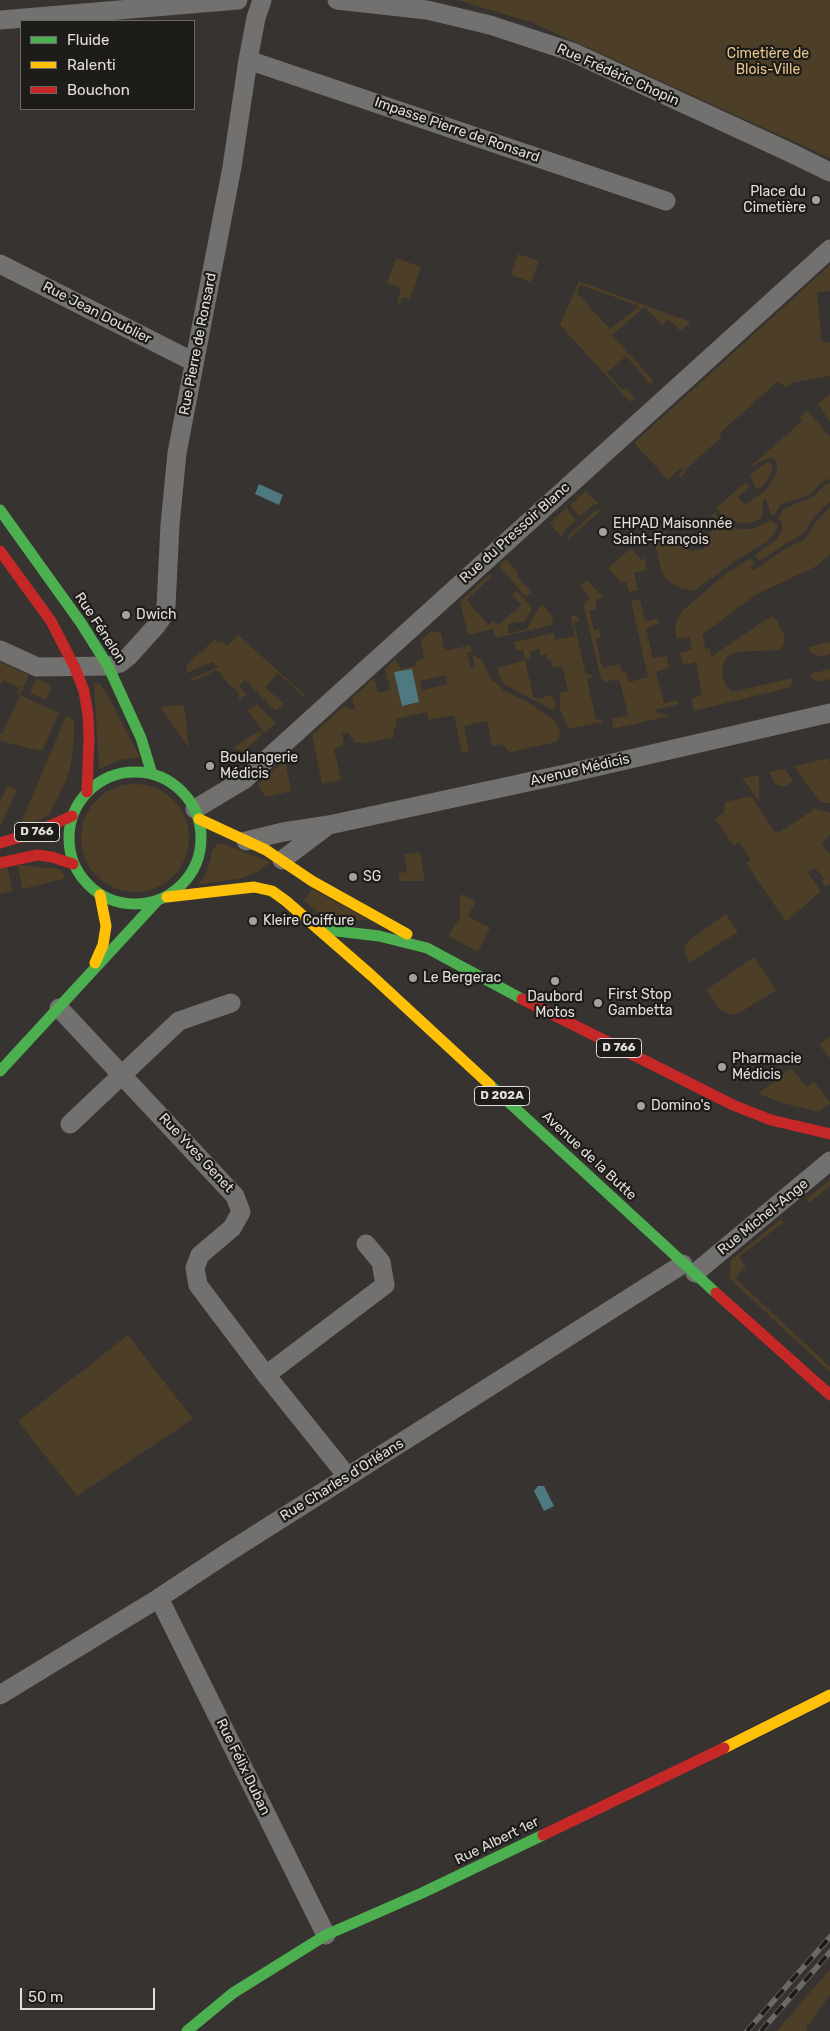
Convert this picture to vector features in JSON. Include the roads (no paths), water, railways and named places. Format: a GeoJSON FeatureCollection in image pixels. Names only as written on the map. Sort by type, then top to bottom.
{"type":"FeatureCollection","features":[{"type":"Feature","properties":{"kind":"main road","name":"Rue Fénelon"},"geometry":{"type":"LineString","coordinates":[[0,510],[81,623],[108,666],[141,738],[152,774]]}},
{"type":"Feature","properties":{"kind":"main road"},"geometry":{"type":"LineString","coordinates":[[0,551],[51,620],[75,668],[84,691],[88,714],[89,738],[87,792]]}},
{"type":"Feature","properties":{"kind":"main road"},"geometry":{"type":"LineString","coordinates":[[0,1071],[162,899],[185,883],[197,863],[202,841],[197,814],[188,797],[178,787],[152,774],[128,772],[106,778],[87,792],[78,803],[72,816],[68,832],[73,864],[89,886],[100,895],[118,903],[138,905],[162,899]]}},
{"type":"Feature","properties":{"kind":"main road","name":"D 766"},"geometry":{"type":"LineString","coordinates":[[197,814],[282,860],[312,881],[404,932],[427,948],[564,1020],[732,1104],[771,1120],[830,1134]]}},
{"type":"Feature","properties":{"kind":"main road","name":"D 766"},"geometry":{"type":"LineString","coordinates":[[0,843],[34,833],[72,816]]}},
{"type":"Feature","properties":{"kind":"main road","name":"D 766"},"geometry":{"type":"LineString","coordinates":[[0,863],[37,855],[52,857],[73,864]]}},
{"type":"Feature","properties":{"kind":"main road","name":"Avenue de la Butte"},"geometry":{"type":"LineString","coordinates":[[162,899],[254,887],[272,891],[320,929],[830,1396]]}},
{"type":"Feature","properties":{"kind":"main road"},"geometry":{"type":"LineString","coordinates":[[91,973],[104,945],[106,926],[100,895]]}},
{"type":"Feature","properties":{"kind":"main road","name":"D 766"},"geometry":{"type":"LineString","coordinates":[[320,929],[379,936],[427,948]]}},
{"type":"Feature","properties":{"kind":"main road","name":"Rue Albert 1er"},"geometry":{"type":"LineString","coordinates":[[187,2031],[233,1994],[326,1935],[422,1894],[830,1695]]}},
{"type":"Feature","properties":{"kind":"street"},"geometry":{"type":"LineString","coordinates":[[0,20],[238,0]]}},
{"type":"Feature","properties":{"kind":"street","name":"Rue Pierre de Ronsard"},"geometry":{"type":"LineString","coordinates":[[108,666],[120,663],[129,656],[156,626],[163,616],[166,606],[170,525],[177,453],[233,158],[248,60],[256,18],[262,0]]}},
{"type":"Feature","properties":{"kind":"street","name":"Rue Frédéric Chopin"},"geometry":{"type":"LineString","coordinates":[[337,0],[428,10],[490,25],[572,52],[830,172]]}},
{"type":"Feature","properties":{"kind":"street","name":"Impasse Pierre de Ronsard"},"geometry":{"type":"LineString","coordinates":[[248,60],[666,201]]}},
{"type":"Feature","properties":{"kind":"street","name":"Rue du Pressoir Blanc"},"geometry":{"type":"LineString","coordinates":[[197,814],[245,779],[830,249]]}},
{"type":"Feature","properties":{"kind":"street","name":"Rue Jean Doublier"},"geometry":{"type":"LineString","coordinates":[[0,264],[194,362]]}},
{"type":"Feature","properties":{"kind":"street"},"geometry":{"type":"LineString","coordinates":[[0,650],[37,667],[75,668],[108,666]]}},
{"type":"Feature","properties":{"kind":"street","name":"Avenue Médicis"},"geometry":{"type":"LineString","coordinates":[[246,841],[283,832],[329,825],[830,713]]}},
{"type":"Feature","properties":{"kind":"street","name":"Avenue Médicis"},"geometry":{"type":"LineString","coordinates":[[282,860],[329,825]]}},
{"type":"Feature","properties":{"kind":"street"},"geometry":{"type":"LineString","coordinates":[[70,1124],[179,1021],[231,1003]]}},
{"type":"Feature","properties":{"kind":"street","name":"Rue Yves Genet"},"geometry":{"type":"LineString","coordinates":[[59,1008],[235,1196],[241,1212],[232,1228],[200,1255],[195,1268],[198,1285],[266,1375],[347,1476]]}},
{"type":"Feature","properties":{"kind":"street","name":"Rue Michel-Ange"},"geometry":{"type":"LineString","coordinates":[[689,1268],[830,1162]]}},
{"type":"Feature","properties":{"kind":"street"},"geometry":{"type":"LineString","coordinates":[[266,1375],[385,1285],[380,1262],[366,1244]]}},
{"type":"Feature","properties":{"kind":"street","name":"Rue Charles d'Orléans"},"geometry":{"type":"LineString","coordinates":[[0,1695],[159,1598],[347,1476],[689,1268]]}},
{"type":"Feature","properties":{"kind":"street","name":"Rue Félix Duban"},"geometry":{"type":"LineString","coordinates":[[159,1598],[326,1935]]}},
{"type":"Feature","properties":{"kind":"water"},"geometry":{"type":"Polygon","coordinates":[[[259,484],[283,495],[279,505],[255,494],[259,484]]]}},
{"type":"Feature","properties":{"kind":"water"},"geometry":{"type":"Polygon","coordinates":[[[412,669],[419,702],[402,706],[394,672],[412,669]]]}},
{"type":"Feature","properties":{"kind":"water"},"geometry":{"type":"Polygon","coordinates":[[[538,1486],[544,1486],[554,1506],[544,1511],[534,1491],[538,1486]]]}},
{"type":"Feature","properties":{"kind":"railway"},"geometry":{"type":"LineString","coordinates":[[747,2031],[830,1937]]}},
{"type":"Feature","properties":{"kind":"railway"},"geometry":{"type":"LineString","coordinates":[[761,2031],[830,1952]]}},
{"type":"Feature","properties":{"kind":"place","name":"Place du Cimetière"},"geometry":{"type":"Point","coordinates":[816,200]}},
{"type":"Feature","properties":{"kind":"place","name":"EHPAD Maisonnée Saint-François"},"geometry":{"type":"Point","coordinates":[603,532]}},
{"type":"Feature","properties":{"kind":"place","name":"Dwich"},"geometry":{"type":"Point","coordinates":[126,615]}},
{"type":"Feature","properties":{"kind":"place","name":"Boulangerie Médicis"},"geometry":{"type":"Point","coordinates":[210,766]}},
{"type":"Feature","properties":{"kind":"place","name":"SG"},"geometry":{"type":"Point","coordinates":[353,877]}},
{"type":"Feature","properties":{"kind":"place","name":"Kleire Coiffure"},"geometry":{"type":"Point","coordinates":[253,921]}},
{"type":"Feature","properties":{"kind":"place","name":"Le Bergerac"},"geometry":{"type":"Point","coordinates":[413,978]}},
{"type":"Feature","properties":{"kind":"place","name":"Daubord Motos"},"geometry":{"type":"Point","coordinates":[555,981]}},
{"type":"Feature","properties":{"kind":"place","name":"First Stop Gambetta"},"geometry":{"type":"Point","coordinates":[598,1003]}},
{"type":"Feature","properties":{"kind":"place","name":"Pharmacie Médicis"},"geometry":{"type":"Point","coordinates":[722,1067]}},
{"type":"Feature","properties":{"kind":"place","name":"Domino's"},"geometry":{"type":"Point","coordinates":[641,1106]}},
{"type":"Feature","properties":{"kind":"park label","name":"Cimetière de Blois-Ville"},"geometry":{"type":"Point","coordinates":[768,62]}}]}
